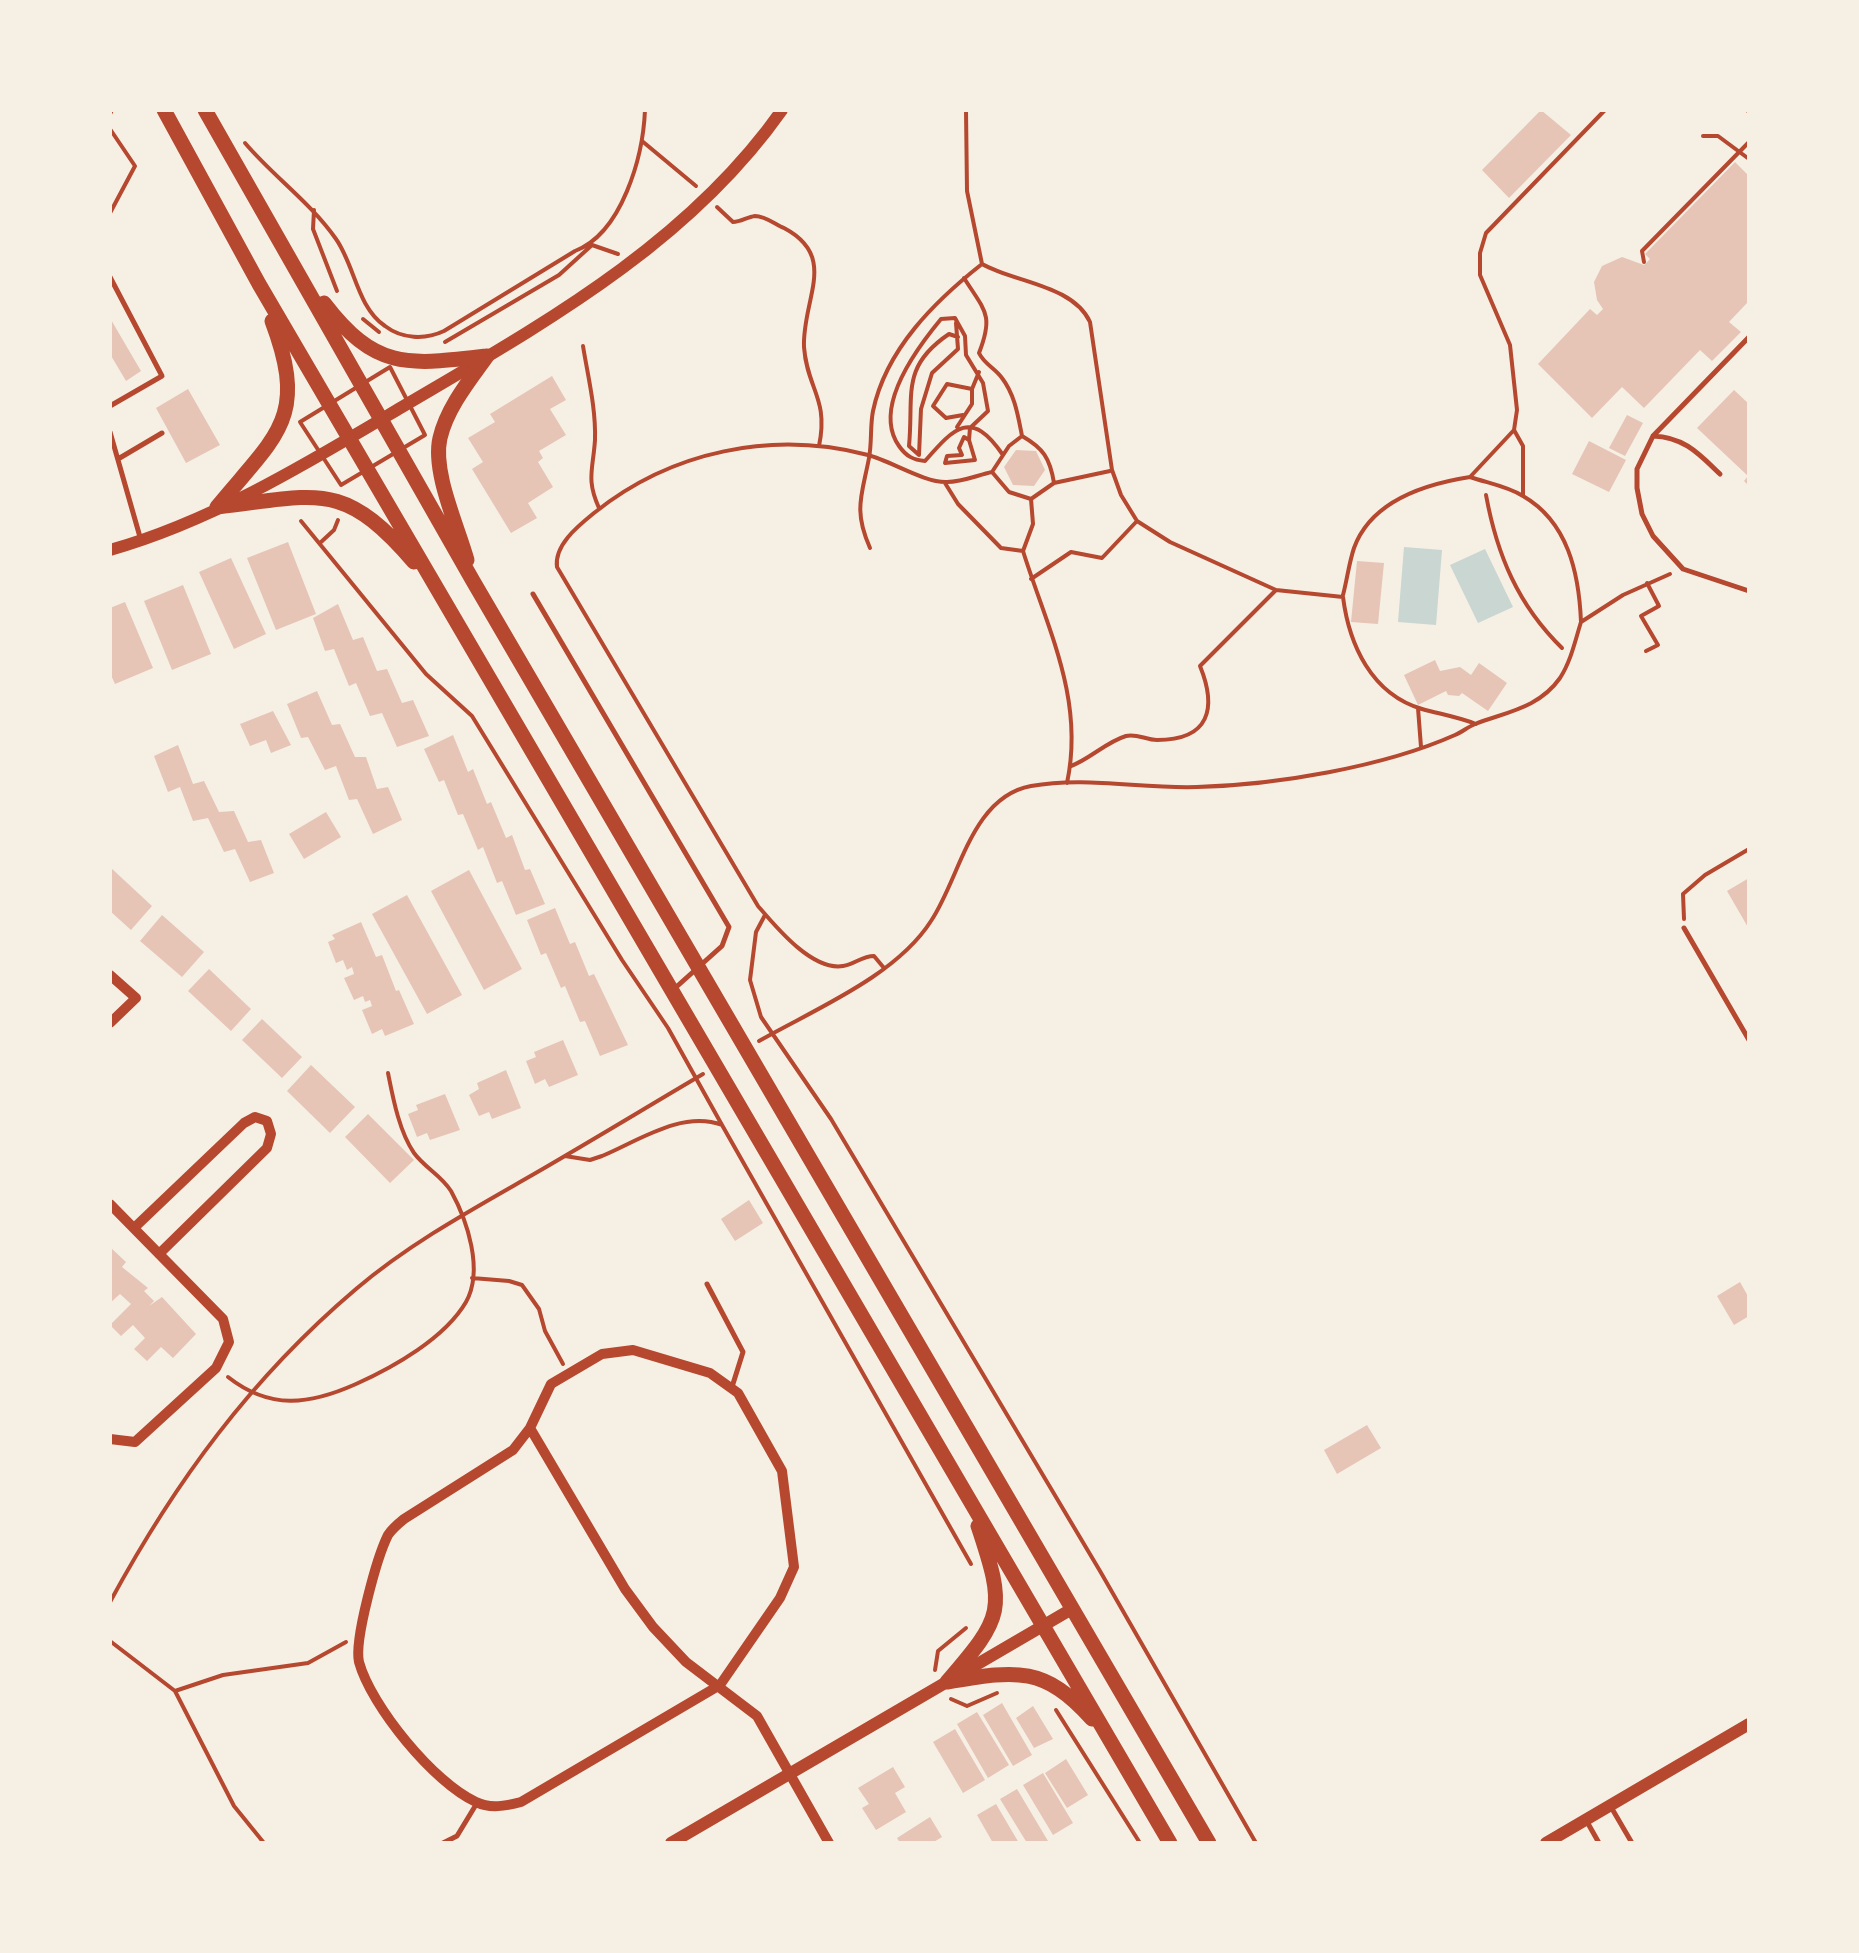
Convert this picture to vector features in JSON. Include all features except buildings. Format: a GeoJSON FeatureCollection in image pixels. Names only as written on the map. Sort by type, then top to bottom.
{"type":"FeatureCollection","features":[{"type":"Feature","properties":{"kind":"main road"},"geometry":{"type":"LineString","coordinates":[[164,110],[258,284],[1170,1843]]}},
{"type":"Feature","properties":{"kind":"main road"},"geometry":{"type":"LineString","coordinates":[[205,110],[472,581],[1209,1843]]}},
{"type":"Feature","properties":{"kind":"main road"},"geometry":{"type":"LineString","coordinates":[[293,263],[339,323],[370,350],[390,359],[414,362],[487,356]]}},
{"type":"Feature","properties":{"kind":"main road"},"geometry":{"type":"LineString","coordinates":[[217,507],[279,433],[286,414],[289,380],[285,355],[258,284]]}},
{"type":"Feature","properties":{"kind":"main road"},"geometry":{"type":"LineString","coordinates":[[472,581],[444,486],[440,443],[450,414],[487,356]]}},
{"type":"Feature","properties":{"kind":"main road"},"geometry":{"type":"LineString","coordinates":[[217,507],[308,497],[344,501],[388,533],[439,592]]}},
{"type":"Feature","properties":{"kind":"main road"},"geometry":{"type":"LineString","coordinates":[[947,1682],[984,1639],[996,1608],[992,1566],[967,1494]]}},
{"type":"Feature","properties":{"kind":"main road"},"geometry":{"type":"LineString","coordinates":[[947,1682],[1002,1672],[1031,1675],[1078,1704],[1113,1744]]}},
{"type":"Feature","properties":{"kind":"street"},"geometry":{"type":"LineString","coordinates":[[110,550],[217,507],[350,437],[598,288],[670,232],[745,158],[782,110]]}},
{"type":"Feature","properties":{"kind":"street"},"geometry":{"type":"LineString","coordinates":[[110,974],[136,998],[110,1024]]}},
{"type":"Feature","properties":{"kind":"street"},"geometry":{"type":"LineString","coordinates":[[134,1228],[244,1123],[255,1117],[267,1121],[272,1134],[267,1148],[159,1254]]}},
{"type":"Feature","properties":{"kind":"street"},"geometry":{"type":"LineString","coordinates":[[110,1204],[223,1319],[229,1342],[216,1368],[135,1442],[110,1439]]}},
{"type":"Feature","properties":{"kind":"street"},"geometry":{"type":"LineString","coordinates":[[632,1350],[710,1373],[732,1387],[782,1471],[794,1557],[790,1581],[720,1685],[520,1802],[500,1807],[477,1804],[446,1782],[419,1755],[382,1708],[358,1660],[358,1636],[388,1535],[394,1527],[514,1450],[552,1384],[568,1374],[602,1354],[632,1350]]}},
{"type":"Feature","properties":{"kind":"street"},"geometry":{"type":"LineString","coordinates":[[530,1428],[624,1589],[686,1662],[756,1716],[830,1843]]}},
{"type":"Feature","properties":{"kind":"street"},"geometry":{"type":"LineString","coordinates":[[671,1843],[1070,1610]]}},
{"type":"Feature","properties":{"kind":"street"},"geometry":{"type":"LineString","coordinates":[[1546,1843],[1749,1724]]}},
{"type":"Feature","properties":{"kind":"lane"},"geometry":{"type":"LineString","coordinates":[[110,277],[162,376],[110,406]]}},
{"type":"Feature","properties":{"kind":"lane"},"geometry":{"type":"LineString","coordinates":[[1749,337],[1653,436],[1637,469],[1642,514],[1653,536],[1683,568],[1749,591]]}},
{"type":"Feature","properties":{"kind":"lane"},"geometry":{"type":"LineString","coordinates":[[110,432],[141,540]]}},
{"type":"Feature","properties":{"kind":"lane"},"geometry":{"type":"LineString","coordinates":[[118,459],[162,433]]}},
{"type":"Feature","properties":{"kind":"lane"},"geometry":{"type":"LineString","coordinates":[[1653,436],[1672,436],[1688,444],[1720,474]]}},
{"type":"Feature","properties":{"kind":"lane"},"geometry":{"type":"LineString","coordinates":[[533,594],[730,927],[722,946],[674,990]]}},
{"type":"Feature","properties":{"kind":"lane"},"geometry":{"type":"LineString","coordinates":[[1684,928],[1749,1040]]}},
{"type":"Feature","properties":{"kind":"lane"},"geometry":{"type":"LineString","coordinates":[[707,1284],[743,1352],[732,1387]]}},
{"type":"Feature","properties":{"kind":"lane"},"geometry":{"type":"LineString","coordinates":[[443,1843],[456,1836],[477,1804]]}},
{"type":"Feature","properties":{"kind":"lane"},"geometry":{"type":"LineString","coordinates":[[1610,1806],[1632,1843]]}},
{"type":"Feature","properties":{"kind":"lane"},"geometry":{"type":"LineString","coordinates":[[1586,1820],[1599,1843]]}},
{"type":"Feature","properties":{"kind":"path"},"geometry":{"type":"LineString","coordinates":[[436,346],[559,275],[592,245],[622,200],[639,158],[645,110]]}},
{"type":"Feature","properties":{"kind":"path"},"geometry":{"type":"LineString","coordinates":[[966,110],[967,191],[982,264]]}},
{"type":"Feature","properties":{"kind":"path"},"geometry":{"type":"LineString","coordinates":[[1470,477],[1514,430],[1517,410],[1510,345],[1484,289],[1480,253],[1493,223],[1604,110]]}},
{"type":"Feature","properties":{"kind":"path"},"geometry":{"type":"LineString","coordinates":[[110,129],[136,166],[110,213]]}},
{"type":"Feature","properties":{"kind":"path"},"geometry":{"type":"LineString","coordinates":[[236,130],[268,168],[314,210],[349,260],[364,302],[374,317],[404,336],[433,336],[444,331],[575,251],[592,245]]}},
{"type":"Feature","properties":{"kind":"path"},"geometry":{"type":"LineString","coordinates":[[1702,136],[1718,136],[1749,159]]}},
{"type":"Feature","properties":{"kind":"path"},"geometry":{"type":"LineString","coordinates":[[642,142],[683,174]]}},
{"type":"Feature","properties":{"kind":"path"},"geometry":{"type":"LineString","coordinates":[[1644,262],[1642,251],[1749,142]]}},
{"type":"Feature","properties":{"kind":"path"},"geometry":{"type":"LineString","coordinates":[[314,210],[312,229],[341,300]]}},
{"type":"Feature","properties":{"kind":"path"},"geometry":{"type":"LineString","coordinates":[[726,216],[738,223],[752,217],[762,218],[802,240],[815,260],[815,279],[804,322],[804,351],[822,408],[824,422],[819,446]]}},
{"type":"Feature","properties":{"kind":"path"},"geometry":{"type":"LineString","coordinates":[[870,548],[861,527],[858,503],[869,455],[873,411],[896,354],[922,318],[982,264]]}},
{"type":"Feature","properties":{"kind":"path"},"geometry":{"type":"LineString","coordinates":[[982,264],[1060,294],[1077,302],[1086,312],[1112,470],[1120,495],[1137,521],[1170,542],[1276,590],[1342,597]]}},
{"type":"Feature","properties":{"kind":"path"},"geometry":{"type":"LineString","coordinates":[[964,278],[987,313],[990,326],[979,353],[981,360],[1000,374],[1010,390],[1022,436],[1042,448],[1052,466],[1054,483]]}},
{"type":"Feature","properties":{"kind":"path"},"geometry":{"type":"LineString","coordinates":[[355,314],[380,333]]}},
{"type":"Feature","properties":{"kind":"path"},"geometry":{"type":"LineString","coordinates":[[955,318],[941,318],[899,380],[890,421],[902,451],[914,460],[925,461],[957,427],[972,404],[978,372]]}},
{"type":"Feature","properties":{"kind":"path"},"geometry":{"type":"LineString","coordinates":[[955,318],[958,337],[958,348],[932,373],[922,410],[919,455],[908,446],[909,395],[917,368],[927,349],[949,334],[958,337]]}},
{"type":"Feature","properties":{"kind":"path"},"geometry":{"type":"LineString","coordinates":[[955,318],[964,336],[966,355],[978,372],[988,411],[970,428],[968,440],[974,460],[946,464],[947,456],[962,455],[964,436],[968,440]]}},
{"type":"Feature","properties":{"kind":"path"},"geometry":{"type":"LineString","coordinates":[[583,346],[594,440],[589,478],[600,508]]}},
{"type":"Feature","properties":{"kind":"path"},"geometry":{"type":"LineString","coordinates":[[962,415],[946,418],[933,406],[947,384],[972,389]]}},
{"type":"Feature","properties":{"kind":"path"},"geometry":{"type":"LineString","coordinates":[[957,427],[992,438],[1003,454]]}},
{"type":"Feature","properties":{"kind":"path"},"geometry":{"type":"LineString","coordinates":[[1514,430],[1523,446],[1523,496]]}},
{"type":"Feature","properties":{"kind":"path"},"geometry":{"type":"LineString","coordinates":[[884,968],[874,956],[842,966],[823,963],[804,951],[765,914],[556,558],[564,542],[600,508],[664,470],[702,456],[772,444],[819,446],[869,455],[946,483],[992,472],[1003,454],[1022,436]]}},
{"type":"Feature","properties":{"kind":"path"},"geometry":{"type":"LineString","coordinates":[[1032,499],[1054,483],[1112,470]]}},
{"type":"Feature","properties":{"kind":"path"},"geometry":{"type":"LineString","coordinates":[[992,472],[1008,492],[1032,499]]}},
{"type":"Feature","properties":{"kind":"path"},"geometry":{"type":"LineString","coordinates":[[782,1028],[884,968],[910,947],[930,923],[980,823],[997,802],[1026,787],[1067,783],[1197,788],[1325,773],[1455,735],[1520,710],[1543,695],[1559,679],[1571,656],[1581,622],[1574,562],[1561,534],[1545,513],[1523,496],[1470,477],[1423,487],[1381,513],[1354,546],[1342,597],[1346,624],[1363,662],[1393,694],[1418,708],[1476,724]]}},
{"type":"Feature","properties":{"kind":"path"},"geometry":{"type":"LineString","coordinates":[[946,483],[958,504],[1001,548],[1022,551]]}},
{"type":"Feature","properties":{"kind":"path"},"geometry":{"type":"LineString","coordinates":[[1486,495],[1499,553],[1515,586],[1536,619],[1562,648]]}},
{"type":"Feature","properties":{"kind":"path"},"geometry":{"type":"LineString","coordinates":[[1032,499],[1033,524],[1022,551],[1066,680],[1073,737],[1067,783]]}},
{"type":"Feature","properties":{"kind":"path"},"geometry":{"type":"LineString","coordinates":[[320,542],[334,530],[340,514]]}},
{"type":"Feature","properties":{"kind":"path"},"geometry":{"type":"LineString","coordinates":[[302,520],[426,674],[472,716],[668,1028],[930,1488],[976,1577]]}},
{"type":"Feature","properties":{"kind":"path"},"geometry":{"type":"LineString","coordinates":[[1032,578],[1071,552],[1102,558],[1137,521]]}},
{"type":"Feature","properties":{"kind":"path"},"geometry":{"type":"LineString","coordinates":[[1581,622],[1648,583],[1683,568]]}},
{"type":"Feature","properties":{"kind":"path"},"geometry":{"type":"LineString","coordinates":[[1646,652],[1658,645],[1640,616],[1659,606],[1648,583]]}},
{"type":"Feature","properties":{"kind":"path"},"geometry":{"type":"LineString","coordinates":[[1070,766],[1088,760],[1128,735],[1161,740],[1198,727],[1211,705],[1200,666],[1276,590]]}},
{"type":"Feature","properties":{"kind":"path"},"geometry":{"type":"LineString","coordinates":[[1418,708],[1421,747]]}},
{"type":"Feature","properties":{"kind":"path"},"geometry":{"type":"LineString","coordinates":[[1684,928],[1683,894],[1705,875],[1749,849]]}},
{"type":"Feature","properties":{"kind":"path"},"geometry":{"type":"LineString","coordinates":[[765,914],[756,932],[750,980],[761,1017],[831,1119],[1100,1571],[1256,1843]]}},
{"type":"Feature","properties":{"kind":"path"},"geometry":{"type":"LineString","coordinates":[[216,1368],[250,1394],[294,1403],[340,1391],[375,1376],[434,1336],[457,1315],[468,1298],[472,1256],[461,1216],[443,1178],[413,1152],[394,1103],[388,1072]]}},
{"type":"Feature","properties":{"kind":"path"},"geometry":{"type":"LineString","coordinates":[[110,1602],[152,1525],[207,1446],[302,1339],[357,1288],[461,1216],[677,1089]]}},
{"type":"Feature","properties":{"kind":"path"},"geometry":{"type":"LineString","coordinates":[[565,1156],[590,1160],[677,1124],[694,1121],[722,1125]]}},
{"type":"Feature","properties":{"kind":"path"},"geometry":{"type":"LineString","coordinates":[[472,1278],[522,1286],[540,1310],[545,1331],[568,1374]]}},
{"type":"Feature","properties":{"kind":"path"},"geometry":{"type":"LineString","coordinates":[[937,1661],[938,1650],[972,1621]]}},
{"type":"Feature","properties":{"kind":"path"},"geometry":{"type":"LineString","coordinates":[[175,1692],[223,1675],[308,1663],[358,1636]]}},
{"type":"Feature","properties":{"kind":"path"},"geometry":{"type":"LineString","coordinates":[[110,1641],[175,1692],[234,1806],[264,1843]]}},
{"type":"Feature","properties":{"kind":"path"},"geometry":{"type":"LineString","coordinates":[[959,1702],[967,1706],[1005,1691]]}},
{"type":"Feature","properties":{"kind":"path"},"geometry":{"type":"LineString","coordinates":[[1052,1705],[1140,1843]]}},
{"type":"Feature","properties":{"kind":"shaded area"},"geometry":{"type":"Polygon","coordinates":[[[1404,547],[1442,550],[1436,625],[1398,622],[1404,547]]]}},
{"type":"Feature","properties":{"kind":"shaded area"},"geometry":{"type":"Polygon","coordinates":[[[1485,549],[1513,607],[1478,623],[1450,565],[1485,549]]]}}]}
